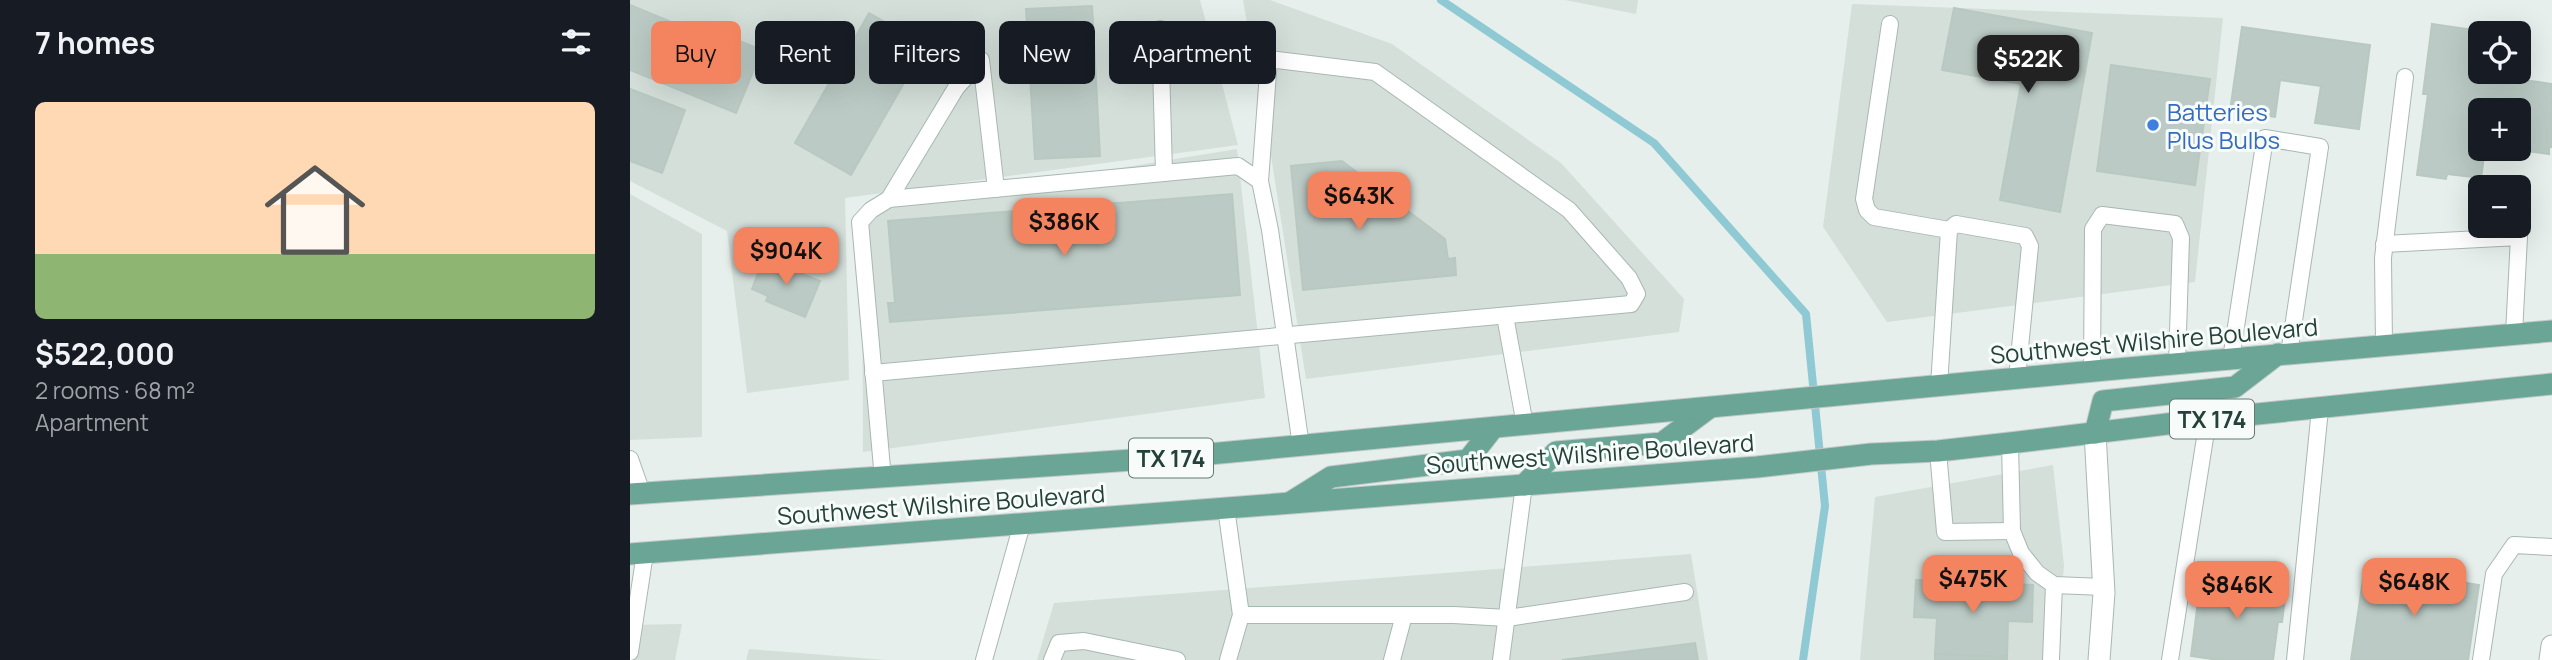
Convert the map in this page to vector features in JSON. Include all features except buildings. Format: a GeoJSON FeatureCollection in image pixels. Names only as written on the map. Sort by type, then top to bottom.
{"type":"FeatureCollection","features":[{"type":"Feature","properties":{"kind":"main road","name":"Southwest Wilshire Boulevard"},"geometry":{"type":"LineString","coordinates":[[636,494],[1177,457],[2092,371],[2552,331]]}},
{"type":"Feature","properties":{"kind":"main road"},"geometry":{"type":"LineString","coordinates":[[2095,433],[2103,401],[2235,387],[2283,354]]}},
{"type":"Feature","properties":{"kind":"main road","name":"Southwest Wilshire Boulevard"},"geometry":{"type":"LineString","coordinates":[[638,553],[1757,467],[1871,454],[1937,451],[2208,419],[2552,384]]}},
{"type":"Feature","properties":{"kind":"main road"},"geometry":{"type":"LineString","coordinates":[[1524,485],[1556,452],[1662,443],[1711,407]]}},
{"type":"Feature","properties":{"kind":"main road"},"geometry":{"type":"LineString","coordinates":[[1289,503],[1331,477],[1468,460],[1493,428]]}},
{"type":"Feature","properties":{"kind":"street"},"geometry":{"type":"LineString","coordinates":[[2095,433],[2104,587],[2099,660]]}},
{"type":"Feature","properties":{"kind":"street"},"geometry":{"type":"LineString","coordinates":[[2550,660],[2552,646]]}},
{"type":"Feature","properties":{"kind":"lane"},"geometry":{"type":"LineString","coordinates":[[1891,24],[1864,199],[1874,216],[1949,230]]}},
{"type":"Feature","properties":{"kind":"lane"},"geometry":{"type":"LineString","coordinates":[[873,373],[1285,336],[1631,304],[1637,294],[1629,278],[1569,210],[1375,72],[1269,59],[1260,181],[1270,230],[1285,336],[1301,446]]}},
{"type":"Feature","properties":{"kind":"lane"},"geometry":{"type":"LineString","coordinates":[[889,199],[956,89],[981,60],[996,189]]}},
{"type":"Feature","properties":{"kind":"lane"},"geometry":{"type":"LineString","coordinates":[[2384,345],[2384,244],[2405,77]]}},
{"type":"Feature","properties":{"kind":"lane"},"geometry":{"type":"LineString","coordinates":[[1162,84],[1164,173]]}},
{"type":"Feature","properties":{"kind":"lane"},"geometry":{"type":"LineString","coordinates":[[2231,359],[2265,138],[2320,147],[2283,354]]}},
{"type":"Feature","properties":{"kind":"lane"},"geometry":{"type":"LineString","coordinates":[[883,479],[860,222],[871,210],[889,199],[1238,166],[1260,181]]}},
{"type":"Feature","properties":{"kind":"lane"},"geometry":{"type":"LineString","coordinates":[[2092,371],[2093,229],[2102,215],[2175,223],[2181,238],[2177,364]]}},
{"type":"Feature","properties":{"kind":"lane"},"geometry":{"type":"LineString","coordinates":[[1939,386],[1949,230],[1956,224],[2025,236],[2030,246],[2017,378]]}},
{"type":"Feature","properties":{"kind":"lane"},"geometry":{"type":"LineString","coordinates":[[2384,244],[2519,237],[2514,334]]}},
{"type":"Feature","properties":{"kind":"lane"},"geometry":{"type":"LineString","coordinates":[[1504,316],[1525,425]]}},
{"type":"Feature","properties":{"kind":"lane"},"geometry":{"type":"LineString","coordinates":[[2295,660],[2320,409]]}},
{"type":"Feature","properties":{"kind":"lane"},"geometry":{"type":"LineString","coordinates":[[2170,660],[2208,419]]}},
{"type":"Feature","properties":{"kind":"lane"},"geometry":{"type":"LineString","coordinates":[[2010,443],[2012,531],[2021,553],[2037,573],[2054,585],[2104,587]]}},
{"type":"Feature","properties":{"kind":"lane"},"geometry":{"type":"LineString","coordinates":[[1937,451],[1945,532],[2012,531]]}},
{"type":"Feature","properties":{"kind":"lane"},"geometry":{"type":"LineString","coordinates":[[630,459],[636,494]]}},
{"type":"Feature","properties":{"kind":"lane"},"geometry":{"type":"LineString","coordinates":[[1501,660],[1524,485]]}},
{"type":"Feature","properties":{"kind":"lane"},"geometry":{"type":"LineString","coordinates":[[1226,508],[1241,615],[1228,660]]}},
{"type":"Feature","properties":{"kind":"lane"},"geometry":{"type":"LineString","coordinates":[[984,660],[1022,524]]}},
{"type":"Feature","properties":{"kind":"lane"},"geometry":{"type":"LineString","coordinates":[[2481,660],[2494,574],[2514,545],[2552,547]]}},
{"type":"Feature","properties":{"kind":"lane"},"geometry":{"type":"LineString","coordinates":[[630,652],[638,553]]}},
{"type":"Feature","properties":{"kind":"lane"},"geometry":{"type":"LineString","coordinates":[[2051,660],[2054,585]]}},
{"type":"Feature","properties":{"kind":"lane"},"geometry":{"type":"LineString","coordinates":[[1241,615],[1507,618],[1685,592]]}},
{"type":"Feature","properties":{"kind":"lane"},"geometry":{"type":"LineString","coordinates":[[1392,660],[1404,615]]}},
{"type":"Feature","properties":{"kind":"lane"},"geometry":{"type":"LineString","coordinates":[[1052,660],[1059,642],[1084,641],[1177,660]]}},
{"type":"Feature","properties":{"kind":"shaded area"},"geometry":{"type":"Polygon","coordinates":[[[630,0],[1200,0],[1206,21],[1109,21],[1109,84],[1222,84],[1238,145],[845,198],[849,380],[747,393],[727,231],[630,181],[630,0]]]}},
{"type":"Feature","properties":{"kind":"shaded area"},"geometry":{"type":"Polygon","coordinates":[[[1243,0],[1270,0],[1392,44],[1561,163],[1684,299],[1679,332],[1306,379],[1258,84],[1276,84],[1276,21],[1247,21],[1243,0]]]}},
{"type":"Feature","properties":{"kind":"shaded area"},"geometry":{"type":"Polygon","coordinates":[[[1565,0],[1638,0],[1636,14],[1565,0]]]}},
{"type":"Feature","properties":{"kind":"shaded area"},"geometry":{"type":"Polygon","coordinates":[[[1852,4],[2223,18],[2195,282],[1887,322],[1823,227],[1852,4]]]}},
{"type":"Feature","properties":{"kind":"shaded area"},"geometry":{"type":"Polygon","coordinates":[[[1237,149],[1265,398],[863,452],[862,210],[1237,149]]]}},
{"type":"Feature","properties":{"kind":"shaded area"},"geometry":{"type":"Polygon","coordinates":[[[630,194],[702,234],[702,437],[630,440],[630,194]]]}},
{"type":"Feature","properties":{"kind":"shaded area"},"geometry":{"type":"Polygon","coordinates":[[[2053,465],[2064,565],[2056,660],[1860,660],[1875,497],[2053,465]]]}},
{"type":"Feature","properties":{"kind":"shaded area"},"geometry":{"type":"Polygon","coordinates":[[[1691,554],[1708,660],[1037,660],[1054,603],[1691,554]]]}},
{"type":"Feature","properties":{"kind":"shaded area"},"geometry":{"type":"Polygon","coordinates":[[[682,624],[675,660],[630,660],[630,625],[682,624]]]}},
{"type":"Feature","properties":{"kind":"shaded area"},"geometry":{"type":"Polygon","coordinates":[[[749,649],[886,660],[746,660],[749,649]]]}},
{"type":"Feature","properties":{"kind":"waterway"},"geometry":{"type":"LineString","coordinates":[[1441,0],[1654,143],[1806,314],[1825,506],[1803,660]]}},
{"type":"Feature","properties":{"kind":"place","name":"Batteries Plus Bulbs"},"geometry":{"type":"Point","coordinates":[2153,125]}}]}
